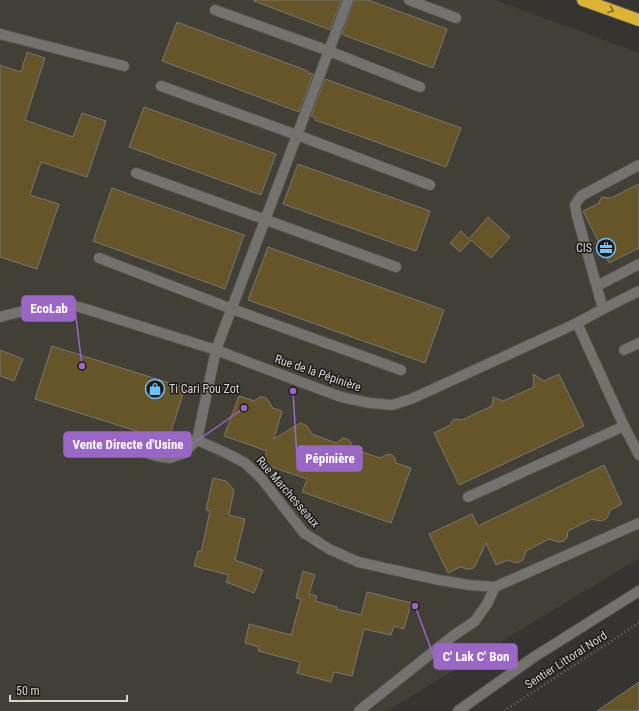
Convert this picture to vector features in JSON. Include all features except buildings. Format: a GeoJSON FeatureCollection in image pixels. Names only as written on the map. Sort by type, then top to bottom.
{"type":"FeatureCollection","features":[{"type":"Feature","properties":{"kind":"highway"},"geometry":{"type":"LineString","coordinates":[[583,0],[639,20]]}},
{"type":"Feature","properties":{"kind":"street"},"geometry":{"type":"LineString","coordinates":[[125,446],[156,456],[170,458],[182,454],[197,440],[216,350],[348,0]]}},
{"type":"Feature","properties":{"kind":"street"},"geometry":{"type":"LineString","coordinates":[[409,0],[456,18]]}},
{"type":"Feature","properties":{"kind":"street"},"geometry":{"type":"LineString","coordinates":[[215,10],[329,51],[420,87]]}},
{"type":"Feature","properties":{"kind":"street"},"geometry":{"type":"LineString","coordinates":[[0,34],[124,66]]}},
{"type":"Feature","properties":{"kind":"street"},"geometry":{"type":"LineString","coordinates":[[161,86],[430,185]]}},
{"type":"Feature","properties":{"kind":"street"},"geometry":{"type":"LineString","coordinates":[[603,309],[575,206],[581,196],[639,165]]}},
{"type":"Feature","properties":{"kind":"street"},"geometry":{"type":"LineString","coordinates":[[136,173],[396,266]]}},
{"type":"Feature","properties":{"kind":"street"},"geometry":{"type":"LineString","coordinates":[[99,258],[232,309],[401,370]]}},
{"type":"Feature","properties":{"kind":"street"},"geometry":{"type":"LineString","coordinates":[[597,286],[639,264]]}},
{"type":"Feature","properties":{"kind":"street","name":"Rue de la Pépinière"},"geometry":{"type":"LineString","coordinates":[[0,317],[43,306],[64,304],[86,309],[216,350],[341,397],[370,403],[392,405],[411,399],[577,323],[639,291]]}},
{"type":"Feature","properties":{"kind":"street"},"geometry":{"type":"LineString","coordinates":[[577,323],[624,426],[639,455]]}},
{"type":"Feature","properties":{"kind":"street"},"geometry":{"type":"LineString","coordinates":[[624,350],[639,343]]}},
{"type":"Feature","properties":{"kind":"street"},"geometry":{"type":"LineString","coordinates":[[468,497],[624,426]]}},
{"type":"Feature","properties":{"kind":"street"},"geometry":{"type":"LineString","coordinates":[[630,435],[639,431]]}},
{"type":"Feature","properties":{"kind":"street","name":"Rue Marchesseaux"},"geometry":{"type":"LineString","coordinates":[[197,440],[245,463],[261,478],[304,533],[329,549],[365,564],[440,580],[469,585],[495,587],[639,523]]}},
{"type":"Feature","properties":{"kind":"street"},"geometry":{"type":"LineString","coordinates":[[359,711],[453,636],[475,621],[487,604],[495,587]]}},
{"type":"Feature","properties":{"kind":"street"},"geometry":{"type":"LineString","coordinates":[[458,711],[534,657],[639,592]]}},
{"type":"Feature","properties":{"kind":"path","name":"Sentier Littoral Nord"},"geometry":{"type":"LineString","coordinates":[[504,711],[639,623]]}},
{"type":"Feature","properties":{"kind":"shaded area"},"geometry":{"type":"Polygon","coordinates":[[[0,0],[495,0],[639,53],[639,558],[387,711],[0,711],[0,0]]]}},
{"type":"Feature","properties":{"kind":"place","name":"CIS"},"geometry":{"type":"Point","coordinates":[606,248]}},
{"type":"Feature","properties":{"kind":"place","name":"EcoLab"},"geometry":{"type":"Point","coordinates":[82,366]}},
{"type":"Feature","properties":{"kind":"place","name":"Ti Cari Pou Zot"},"geometry":{"type":"Point","coordinates":[155,389]}},
{"type":"Feature","properties":{"kind":"place","name":"Pépinière"},"geometry":{"type":"Point","coordinates":[293,391]}},
{"type":"Feature","properties":{"kind":"place","name":"Vente Directe d'Usine"},"geometry":{"type":"Point","coordinates":[244,408]}},
{"type":"Feature","properties":{"kind":"place","name":"C' Lak C' Bon"},"geometry":{"type":"Point","coordinates":[415,606]}}]}
